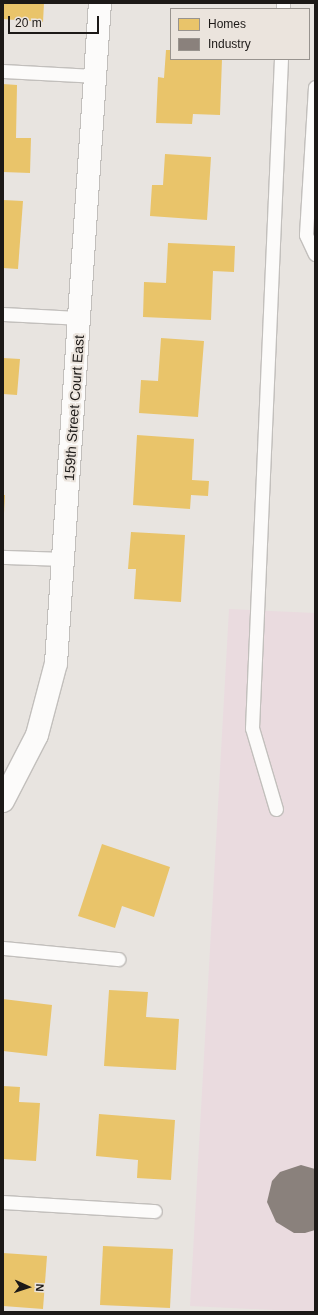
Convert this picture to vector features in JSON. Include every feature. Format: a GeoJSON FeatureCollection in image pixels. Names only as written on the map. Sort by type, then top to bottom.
{"type":"FeatureCollection","features":[{"type":"Feature","properties":{"kind":"street","name":"159th Street Court East"},"geometry":{"type":"LineString","coordinates":[[3,802],[37,735],[56,663],[65,559],[100,3]]}},
{"type":"Feature","properties":{"kind":"lane"},"geometry":{"type":"LineString","coordinates":[[276,809],[252,728],[281,60]]}},
{"type":"Feature","properties":{"kind":"lane"},"geometry":{"type":"LineString","coordinates":[[3,71],[96,76]]}},
{"type":"Feature","properties":{"kind":"lane"},"geometry":{"type":"LineString","coordinates":[[315,87],[306,235],[315,254]]}},
{"type":"Feature","properties":{"kind":"lane"},"geometry":{"type":"LineString","coordinates":[[3,314],[80,318]]}},
{"type":"Feature","properties":{"kind":"lane"},"geometry":{"type":"LineString","coordinates":[[3,557],[65,559]]}},
{"type":"Feature","properties":{"kind":"lane"},"geometry":{"type":"LineString","coordinates":[[3,948],[118,959]]}},
{"type":"Feature","properties":{"kind":"lane"},"geometry":{"type":"LineString","coordinates":[[3,1202],[155,1211]]}},
{"type":"Feature","properties":{"kind":"shaded area"},"geometry":{"type":"Polygon","coordinates":[[[229,609],[315,613],[315,1312],[190,1306],[229,609]]]}},
{"type":"Feature","properties":{"kind":"building: Homes"},"geometry":{"type":"Polygon","coordinates":[[[3,3],[44,3],[43,22],[3,19],[3,3]]]}},
{"type":"Feature","properties":{"kind":"building: Homes"},"geometry":{"type":"Polygon","coordinates":[[[166,50],[170,50],[170,60],[222,60],[220,115],[193,114],[192,124],[156,123],[158,77],[164,78],[166,50]]]}},
{"type":"Feature","properties":{"kind":"building: Homes"},"geometry":{"type":"Polygon","coordinates":[[[3,84],[17,85],[16,138],[31,138],[30,173],[3,172],[3,84]]]}},
{"type":"Feature","properties":{"kind":"building: Homes"},"geometry":{"type":"Polygon","coordinates":[[[165,154],[211,157],[207,220],[150,216],[152,185],[163,185],[165,154]]]}},
{"type":"Feature","properties":{"kind":"building: Homes"},"geometry":{"type":"Polygon","coordinates":[[[3,200],[23,201],[18,269],[3,268],[3,200]]]}},
{"type":"Feature","properties":{"kind":"building: Homes"},"geometry":{"type":"Polygon","coordinates":[[[168,243],[235,246],[234,272],[213,271],[211,320],[143,317],[144,282],[166,283],[168,243]]]}},
{"type":"Feature","properties":{"kind":"building: Homes"},"geometry":{"type":"Polygon","coordinates":[[[161,338],[204,341],[198,417],[139,413],[141,380],[158,381],[161,338]]]}},
{"type":"Feature","properties":{"kind":"building: Homes"},"geometry":{"type":"Polygon","coordinates":[[[3,358],[20,359],[17,395],[3,394],[3,358]]]}},
{"type":"Feature","properties":{"kind":"building: Homes"},"geometry":{"type":"Polygon","coordinates":[[[137,435],[194,439],[192,480],[209,481],[208,496],[191,495],[190,509],[133,505],[137,435]]]}},
{"type":"Feature","properties":{"kind":"building: Homes"},"geometry":{"type":"Polygon","coordinates":[[[3,495],[5,495],[4,513],[3,513],[3,495]]]}},
{"type":"Feature","properties":{"kind":"building: Homes"},"geometry":{"type":"Polygon","coordinates":[[[131,532],[185,535],[181,602],[134,599],[136,569],[128,569],[131,532]]]}},
{"type":"Feature","properties":{"kind":"building: Homes"},"geometry":{"type":"Polygon","coordinates":[[[102,844],[170,867],[154,917],[122,906],[115,928],[78,916],[102,844]]]}},
{"type":"Feature","properties":{"kind":"building: Homes"},"geometry":{"type":"Polygon","coordinates":[[[109,990],[148,992],[146,1017],[179,1019],[176,1070],[104,1066],[109,990]]]}},
{"type":"Feature","properties":{"kind":"building: Homes"},"geometry":{"type":"Polygon","coordinates":[[[3,999],[52,1005],[47,1056],[3,1051],[3,999]]]}},
{"type":"Feature","properties":{"kind":"building: Homes"},"geometry":{"type":"Polygon","coordinates":[[[3,1086],[20,1087],[19,1102],[40,1103],[36,1161],[3,1159],[3,1086]]]}},
{"type":"Feature","properties":{"kind":"building: Homes"},"geometry":{"type":"Polygon","coordinates":[[[99,1114],[175,1120],[171,1180],[137,1178],[138,1160],[96,1156],[99,1114]]]}},
{"type":"Feature","properties":{"kind":"building: Homes"},"geometry":{"type":"Polygon","coordinates":[[[103,1246],[173,1249],[170,1308],[100,1305],[103,1246]]]}},
{"type":"Feature","properties":{"kind":"building: Homes"},"geometry":{"type":"Polygon","coordinates":[[[3,1253],[47,1256],[43,1309],[3,1306],[3,1253]]]}},
{"type":"Feature","properties":{"kind":"building: Industry"},"geometry":{"type":"Polygon","coordinates":[[[301,1165],[315,1169],[315,1230],[305,1233],[294,1233],[276,1222],[267,1202],[272,1181],[280,1172],[301,1165]]]}}]}
